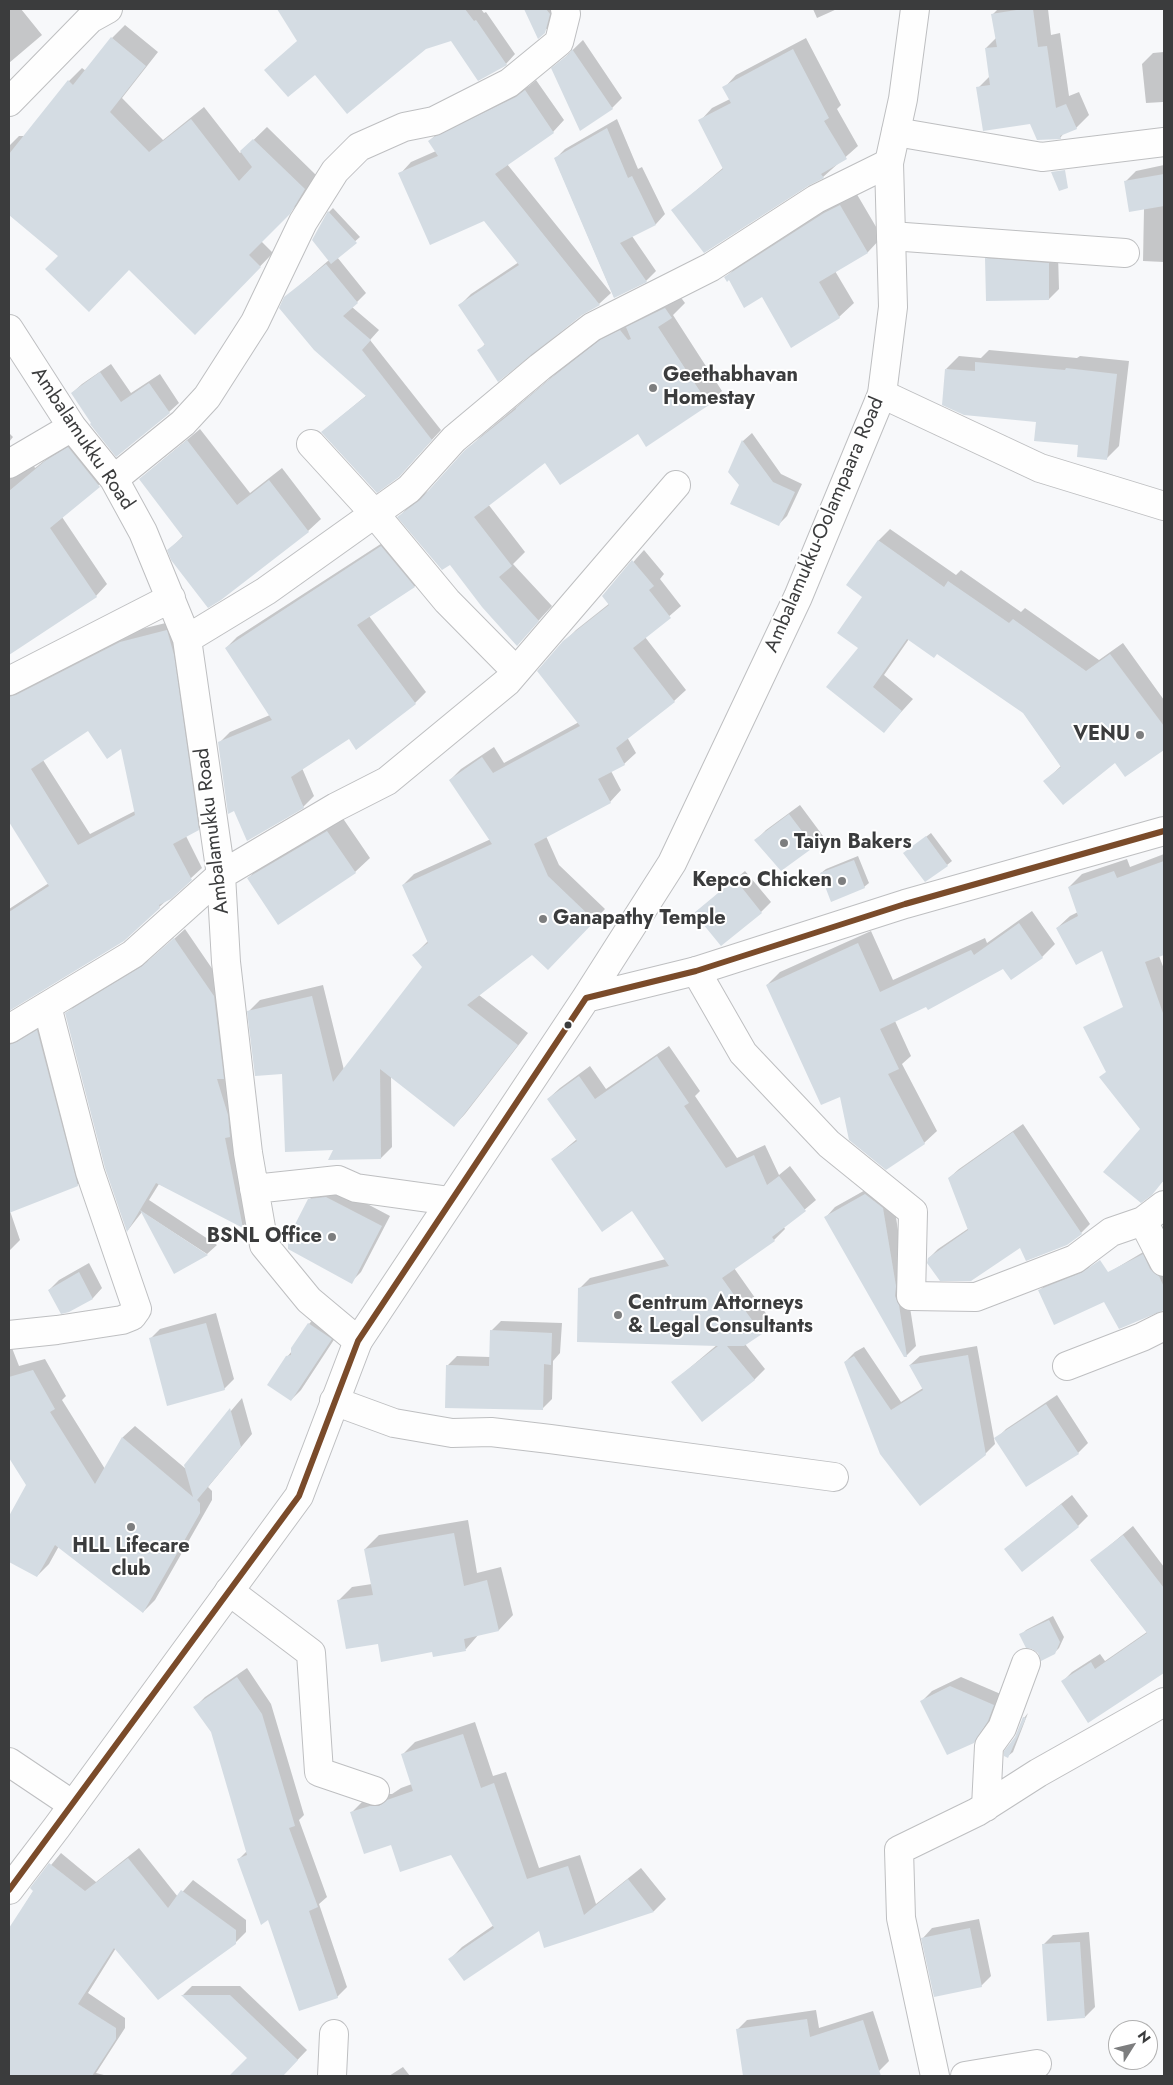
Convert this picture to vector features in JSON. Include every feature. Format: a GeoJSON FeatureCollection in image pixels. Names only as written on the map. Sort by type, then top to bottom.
{"type":"FeatureCollection","features":[{"type":"Feature","properties":{"kind":"street"},"geometry":{"type":"LineString","coordinates":[[9,102],[90,19],[108,9]]}},
{"type":"Feature","properties":{"kind":"street"},"geometry":{"type":"LineString","coordinates":[[114,479],[183,423],[207,397],[255,322],[303,222],[335,171],[359,147],[404,127],[434,122],[509,83],[559,42],[566,14],[565,9]]}},
{"type":"Feature","properties":{"kind":"street","name":"Ambalamukku-Oolampaara Road"},"geometry":{"type":"LineString","coordinates":[[9,1890],[299,1496],[358,1341],[586,998],[672,863],[798,597],[882,394],[893,306],[889,163],[903,99],[915,9]]}},
{"type":"Feature","properties":{"kind":"street"},"geometry":{"type":"LineString","coordinates":[[896,132],[1042,157],[1164,142]]}},
{"type":"Feature","properties":{"kind":"street"},"geometry":{"type":"LineString","coordinates":[[187,639],[266,591],[409,489],[454,438],[490,407],[592,327],[712,267],[816,199],[889,163]]}},
{"type":"Feature","properties":{"kind":"street"},"geometry":{"type":"LineString","coordinates":[[891,236],[1126,253]]}},
{"type":"Feature","properties":{"kind":"street","name":"Ambalamukku Road"},"geometry":{"type":"LineString","coordinates":[[9,329],[72,427],[114,479],[142,532],[187,639],[221,875],[226,962],[248,1153],[264,1245],[309,1300],[358,1341]]}},
{"type":"Feature","properties":{"kind":"street"},"geometry":{"type":"LineString","coordinates":[[882,394],[1040,468],[1164,506]]}},
{"type":"Feature","properties":{"kind":"street"},"geometry":{"type":"LineString","coordinates":[[9,464],[72,427]]}},
{"type":"Feature","properties":{"kind":"street"},"geometry":{"type":"LineString","coordinates":[[311,444],[374,513],[447,601],[516,671]]}},
{"type":"Feature","properties":{"kind":"street"},"geometry":{"type":"LineString","coordinates":[[9,1029],[133,954],[221,875],[336,807],[387,781],[507,682],[676,485]]}},
{"type":"Feature","properties":{"kind":"street"},"geometry":{"type":"LineString","coordinates":[[9,681],[170,598]]}},
{"type":"Feature","properties":{"kind":"street"},"geometry":{"type":"LineString","coordinates":[[586,998],[696,971],[905,904],[1164,831]]}},
{"type":"Feature","properties":{"kind":"street"},"geometry":{"type":"LineString","coordinates":[[696,971],[743,1053],[829,1144],[913,1212],[911,1296],[976,1298],[1075,1259],[1111,1232],[1154,1213],[1164,1262]]}},
{"type":"Feature","properties":{"kind":"street"},"geometry":{"type":"LineString","coordinates":[[9,1335],[122,1320],[132,1316],[137,1309],[135,1299],[124,1277],[90,1172],[47,1006]]}},
{"type":"Feature","properties":{"kind":"street"},"geometry":{"type":"LineString","coordinates":[[254,1189],[338,1180],[356,1188],[450,1201]]}},
{"type":"Feature","properties":{"kind":"street"},"geometry":{"type":"LineString","coordinates":[[1067,1366],[1142,1337],[1164,1326]]}},
{"type":"Feature","properties":{"kind":"street"},"geometry":{"type":"LineString","coordinates":[[334,1401],[394,1423],[452,1433],[491,1432],[530,1436],[834,1476]]}},
{"type":"Feature","properties":{"kind":"street"},"geometry":{"type":"LineString","coordinates":[[230,1591],[311,1653],[318,1772],[374,1791]]}},
{"type":"Feature","properties":{"kind":"street"},"geometry":{"type":"LineString","coordinates":[[986,1807],[989,1746],[1002,1728],[1026,1663]]}},
{"type":"Feature","properties":{"kind":"street"},"geometry":{"type":"LineString","coordinates":[[935,2076],[901,1918],[899,1850],[986,1807],[1051,1765],[1164,1702]]}},
{"type":"Feature","properties":{"kind":"street"},"geometry":{"type":"LineString","coordinates":[[9,1762],[73,1805]]}},
{"type":"Feature","properties":{"kind":"street"},"geometry":{"type":"LineString","coordinates":[[332,2076],[334,2034]]}},
{"type":"Feature","properties":{"kind":"street"},"geometry":{"type":"LineString","coordinates":[[965,2076],[1037,2064]]}},
{"type":"Feature","properties":{"kind":"building"},"geometry":{"type":"Polygon","coordinates":[[[277,9],[465,9],[474,21],[476,20],[507,65],[478,81],[451,41],[426,49],[347,114],[315,75],[288,97],[264,70],[297,41],[277,9]]]}},
{"type":"Feature","properties":{"kind":"building"},"geometry":{"type":"Polygon","coordinates":[[[524,9],[546,9],[550,14],[545,33],[538,39],[524,9]]]}},
{"type":"Feature","properties":{"kind":"building"},"geometry":{"type":"Polygon","coordinates":[[[1033,9],[1038,47],[1047,46],[1056,108],[1066,104],[1077,129],[1060,136],[1061,139],[1037,140],[1030,124],[983,131],[976,87],[990,85],[985,48],[997,47],[991,14],[1033,9]]]}},
{"type":"Feature","properties":{"kind":"building"},"geometry":{"type":"Polygon","coordinates":[[[111,37],[146,66],[110,112],[149,152],[191,119],[239,181],[252,167],[240,151],[253,139],[305,189],[290,214],[249,255],[261,267],[195,335],[129,270],[89,312],[45,269],[58,256],[9,215],[9,154],[68,80],[73,85],[111,37]]]}},
{"type":"Feature","properties":{"kind":"building"},"geometry":{"type":"Polygon","coordinates":[[[572,49],[613,109],[580,131],[551,68],[569,54],[572,49]]]}},
{"type":"Feature","properties":{"kind":"building"},"geometry":{"type":"Polygon","coordinates":[[[793,49],[829,118],[824,121],[847,159],[821,174],[824,178],[808,186],[704,253],[671,210],[723,169],[698,120],[731,103],[722,87],[793,49]]]}},
{"type":"Feature","properties":{"kind":"building"},"geometry":{"type":"Polygon","coordinates":[[[525,90],[554,133],[495,174],[600,305],[582,315],[498,382],[477,350],[485,345],[458,305],[519,265],[484,221],[430,245],[398,173],[438,156],[428,141],[434,137],[516,97],[525,90]]]}},
{"type":"Feature","properties":{"kind":"building"},"geometry":{"type":"Polygon","coordinates":[[[607,128],[628,178],[632,176],[656,225],[620,243],[647,282],[614,298],[554,158],[607,128]]]}},
{"type":"Feature","properties":{"kind":"building"},"geometry":{"type":"Polygon","coordinates":[[[1065,170],[1068,188],[1059,191],[1051,172],[1065,170]]]}},
{"type":"Feature","properties":{"kind":"building"},"geometry":{"type":"Polygon","coordinates":[[[1164,174],[1164,206],[1129,212],[1124,181],[1164,174]]]}},
{"type":"Feature","properties":{"kind":"building"},"geometry":{"type":"Polygon","coordinates":[[[840,205],[868,253],[819,282],[840,318],[791,348],[762,297],[744,308],[729,280],[727,282],[724,277],[824,213],[840,205]]]}},
{"type":"Feature","properties":{"kind":"building"},"geometry":{"type":"Polygon","coordinates":[[[328,211],[357,243],[331,264],[312,240],[328,211]]]}},
{"type":"Feature","properties":{"kind":"building"},"geometry":{"type":"Polygon","coordinates":[[[985,258],[1049,263],[1049,300],[986,301],[985,258]]]}},
{"type":"Feature","properties":{"kind":"building"},"geometry":{"type":"Polygon","coordinates":[[[326,264],[358,303],[343,316],[371,340],[362,350],[432,440],[399,477],[377,493],[321,432],[366,396],[314,350],[279,308],[284,297],[326,264]]]}},
{"type":"Feature","properties":{"kind":"building"},"geometry":{"type":"Polygon","coordinates":[[[665,308],[672,318],[658,327],[709,405],[646,447],[638,434],[560,485],[545,463],[474,517],[512,566],[499,577],[539,621],[517,646],[482,607],[450,565],[442,570],[397,517],[420,500],[465,450],[600,340],[620,330],[628,340],[631,339],[626,327],[665,308]]]}},
{"type":"Feature","properties":{"kind":"building"},"geometry":{"type":"Polygon","coordinates":[[[975,362],[1065,370],[1066,368],[1117,374],[1107,460],[1077,457],[1078,445],[1034,441],[1036,422],[964,415],[942,405],[945,369],[975,371],[975,362]]]}},
{"type":"Feature","properties":{"kind":"building"},"geometry":{"type":"Polygon","coordinates":[[[100,372],[121,402],[149,383],[170,413],[116,457],[90,424],[71,393],[100,372]]]}},
{"type":"Feature","properties":{"kind":"building"},"geometry":{"type":"Polygon","coordinates":[[[187,440],[237,505],[269,480],[309,532],[208,608],[171,560],[167,550],[183,537],[139,479],[187,440]]]}},
{"type":"Feature","properties":{"kind":"building"},"geometry":{"type":"Polygon","coordinates":[[[742,440],[773,482],[795,492],[779,526],[730,504],[739,485],[728,472],[742,440]]]}},
{"type":"Feature","properties":{"kind":"building"},"geometry":{"type":"Polygon","coordinates":[[[68,447],[100,487],[50,528],[97,597],[9,655],[9,491],[45,461],[68,447]]]}},
{"type":"Feature","properties":{"kind":"building"},"geometry":{"type":"Polygon","coordinates":[[[878,540],[944,587],[948,581],[1009,623],[1013,619],[1086,671],[1110,654],[1164,726],[1164,750],[1125,777],[1115,763],[1063,805],[1043,781],[1061,767],[1023,713],[937,654],[934,658],[907,639],[873,687],[902,711],[884,733],[826,687],[858,648],[837,633],[862,597],[846,585],[878,540]]]}},
{"type":"Feature","properties":{"kind":"building"},"geometry":{"type":"Polygon","coordinates":[[[381,546],[415,587],[357,625],[416,704],[356,750],[349,739],[291,777],[304,808],[247,841],[234,811],[228,814],[218,742],[272,720],[225,648],[381,546]]]}},
{"type":"Feature","properties":{"kind":"building"},"geometry":{"type":"Polygon","coordinates":[[[632,560],[654,586],[649,590],[671,618],[633,648],[675,702],[616,748],[625,765],[598,779],[611,803],[534,844],[548,876],[595,921],[548,970],[532,955],[467,1005],[518,1045],[454,1127],[380,1069],[381,1159],[328,1160],[333,1150],[285,1152],[282,1074],[255,1076],[247,1011],[312,996],[333,1082],[422,967],[412,955],[428,943],[402,885],[492,844],[449,780],[482,757],[493,773],[580,726],[537,671],[563,641],[609,605],[602,596],[632,560]]]}},
{"type":"Feature","properties":{"kind":"building"},"geometry":{"type":"Polygon","coordinates":[[[167,630],[174,655],[199,830],[173,844],[192,880],[171,899],[159,905],[160,908],[124,941],[9,1011],[9,912],[49,886],[9,822],[9,697],[120,642],[167,630]],[[88,731],[31,769],[78,845],[135,815],[121,749],[107,759],[88,731]]]}},
{"type":"Feature","properties":{"kind":"building","name":"Taiyn Bakers"},"geometry":{"type":"Polygon","coordinates":[[[789,814],[814,847],[781,871],[754,840],[789,814]]]}},
{"type":"Feature","properties":{"kind":"building"},"geometry":{"type":"Polygon","coordinates":[[[327,831],[356,873],[278,925],[247,878],[327,831]]]}},
{"type":"Feature","properties":{"kind":"building"},"geometry":{"type":"Polygon","coordinates":[[[926,836],[948,866],[925,882],[903,853],[926,836]]]}},
{"type":"Feature","properties":{"kind":"building","name":"Kepco Chicken"},"geometry":{"type":"Polygon","coordinates":[[[854,860],[865,888],[831,902],[820,873],[854,860]]]}},
{"type":"Feature","properties":{"kind":"building"},"geometry":{"type":"Polygon","coordinates":[[[1164,861],[1164,955],[1145,962],[1164,1016],[1164,1180],[1152,1195],[1141,1203],[1103,1172],[1140,1129],[1099,1077],[1106,1072],[1083,1027],[1123,1007],[1102,951],[1076,965],[1056,928],[1078,916],[1068,887],[1114,871],[1117,878],[1164,861]]]}},
{"type":"Feature","properties":{"kind":"building"},"geometry":{"type":"Polygon","coordinates":[[[735,879],[762,913],[721,946],[694,913],[735,879]]]}},
{"type":"Feature","properties":{"kind":"building"},"geometry":{"type":"Polygon","coordinates":[[[1019,923],[1043,958],[1011,980],[1003,969],[928,1010],[926,1007],[880,1029],[899,1069],[888,1074],[925,1144],[886,1170],[849,1140],[840,1097],[821,1105],[766,985],[858,943],[880,992],[971,950],[974,955],[1019,923]]]}},
{"type":"Feature","properties":{"kind":"building"},"geometry":{"type":"Polygon","coordinates":[[[174,938],[214,996],[224,1079],[217,1079],[228,1115],[230,1137],[225,1138],[243,1228],[156,1183],[127,1232],[105,1168],[65,1013],[141,967],[174,938]]]}},
{"type":"Feature","properties":{"kind":"building"},"geometry":{"type":"Polygon","coordinates":[[[37,1030],[78,1186],[9,1213],[9,1045],[37,1030]]]}},
{"type":"Feature","properties":{"kind":"building"},"geometry":{"type":"Polygon","coordinates":[[[657,1056],[689,1103],[684,1106],[726,1168],[754,1155],[767,1185],[779,1176],[806,1211],[772,1237],[775,1241],[722,1278],[762,1334],[744,1346],[727,1346],[755,1380],[702,1422],[671,1382],[718,1346],[577,1342],[578,1288],[669,1266],[632,1211],[602,1232],[551,1159],[577,1141],[547,1099],[579,1076],[595,1099],[657,1056]]]}},
{"type":"Feature","properties":{"kind":"building"},"geometry":{"type":"Polygon","coordinates":[[[1013,1132],[1082,1234],[1067,1245],[1026,1261],[1020,1248],[971,1281],[940,1281],[927,1263],[928,1258],[968,1230],[948,1178],[1013,1132]]]}},
{"type":"Feature","properties":{"kind":"building"},"geometry":{"type":"Polygon","coordinates":[[[865,1194],[883,1208],[896,1286],[895,1296],[899,1305],[907,1357],[904,1357],[824,1217],[865,1194]]]}},
{"type":"Feature","properties":{"kind":"building","name":"BSNL Office"},"geometry":{"type":"Polygon","coordinates":[[[326,1197],[382,1226],[352,1284],[288,1249],[288,1238],[308,1199],[326,1197]]]}},
{"type":"Feature","properties":{"kind":"building"},"geometry":{"type":"Polygon","coordinates":[[[140,1210],[208,1255],[174,1274],[140,1210]]]}},
{"type":"Feature","properties":{"kind":"building"},"geometry":{"type":"Polygon","coordinates":[[[1143,1254],[1150,1269],[1159,1276],[1164,1287],[1164,1310],[1119,1329],[1104,1302],[1054,1325],[1038,1290],[1081,1273],[1100,1260],[1108,1272],[1143,1254]]]}},
{"type":"Feature","properties":{"kind":"building"},"geometry":{"type":"Polygon","coordinates":[[[79,1272],[93,1299],[69,1312],[61,1314],[48,1290],[79,1272]]]}},
{"type":"Feature","properties":{"kind":"building"},"geometry":{"type":"Polygon","coordinates":[[[206,1323],[225,1390],[167,1406],[149,1338],[206,1323]]]}},
{"type":"Feature","properties":{"kind":"building"},"geometry":{"type":"Polygon","coordinates":[[[308,1323],[332,1339],[291,1401],[267,1385],[286,1356],[291,1355],[291,1348],[308,1323]]]}},
{"type":"Feature","properties":{"kind":"building"},"geometry":{"type":"Polygon","coordinates":[[[490,1330],[552,1333],[551,1365],[544,1364],[543,1410],[445,1408],[446,1365],[489,1366],[490,1330]]]}},
{"type":"Feature","properties":{"kind":"building"},"geometry":{"type":"Polygon","coordinates":[[[968,1355],[986,1455],[920,1506],[880,1454],[844,1362],[854,1356],[891,1410],[923,1390],[909,1365],[968,1355]]]}},
{"type":"Feature","properties":{"kind":"building"},"geometry":{"type":"Polygon","coordinates":[[[33,1370],[55,1409],[50,1412],[95,1484],[122,1437],[193,1497],[184,1465],[230,1408],[241,1447],[197,1500],[200,1503],[200,1513],[143,1613],[55,1545],[37,1577],[9,1562],[9,1516],[26,1485],[9,1458],[9,1377],[33,1370]]]}},
{"type":"Feature","properties":{"kind":"building"},"geometry":{"type":"Polygon","coordinates":[[[1046,1404],[1079,1454],[1026,1487],[994,1438],[1046,1404]]]}},
{"type":"Feature","properties":{"kind":"building"},"geometry":{"type":"Polygon","coordinates":[[[1061,1504],[1079,1527],[1022,1572],[1004,1549],[1061,1504]]]}},
{"type":"Feature","properties":{"kind":"building"},"geometry":{"type":"Polygon","coordinates":[[[454,1533],[464,1586],[487,1580],[499,1631],[464,1639],[466,1651],[433,1657],[432,1652],[381,1662],[378,1644],[346,1649],[337,1600],[373,1595],[364,1549],[454,1533]]]}},
{"type":"Feature","properties":{"kind":"building"},"geometry":{"type":"Polygon","coordinates":[[[1123,1535],[1164,1588],[1164,1673],[1088,1723],[1061,1681],[1091,1662],[1095,1669],[1147,1633],[1090,1560],[1123,1535]]]}},
{"type":"Feature","properties":{"kind":"building"},"geometry":{"type":"Polygon","coordinates":[[[1049,1620],[1060,1642],[1055,1654],[1041,1661],[1038,1653],[1026,1648],[1019,1634],[1049,1620]]]}},
{"type":"Feature","properties":{"kind":"building"},"geometry":{"type":"Polygon","coordinates":[[[237,1677],[262,1714],[295,1826],[289,1828],[318,1907],[309,1911],[338,1998],[299,2011],[268,1920],[261,1925],[237,1859],[247,1855],[211,1732],[193,1707],[237,1677]]]}},
{"type":"Feature","properties":{"kind":"building"},"geometry":{"type":"Polygon","coordinates":[[[950,1686],[994,1705],[988,1721],[974,1743],[947,1755],[920,1701],[950,1686]]]}},
{"type":"Feature","properties":{"kind":"building"},"geometry":{"type":"Polygon","coordinates":[[[1023,1717],[1026,1718],[1008,1758],[1004,1756],[1004,1751],[1015,1737],[1023,1717]]]}},
{"type":"Feature","properties":{"kind":"building"},"geometry":{"type":"Polygon","coordinates":[[[463,1734],[481,1788],[494,1783],[527,1879],[568,1866],[584,1915],[628,1879],[654,1912],[544,1948],[539,1931],[464,1981],[448,1959],[494,1928],[451,1855],[400,1872],[391,1845],[364,1854],[350,1812],[370,1806],[379,1806],[387,1800],[413,1791],[401,1754],[463,1734]]]}},
{"type":"Feature","properties":{"kind":"building"},"geometry":{"type":"Polygon","coordinates":[[[128,1858],[168,1908],[181,1890],[236,1930],[236,1944],[158,2000],[114,1948],[78,2004],[116,2028],[116,2039],[92,2076],[9,2076],[9,1928],[33,1891],[30,1888],[49,1863],[85,1891],[128,1858]]]}},
{"type":"Feature","properties":{"kind":"building"},"geometry":{"type":"Polygon","coordinates":[[[970,1928],[982,1987],[934,1997],[921,1938],[970,1928]]]}},
{"type":"Feature","properties":{"kind":"building"},"geometry":{"type":"Polygon","coordinates":[[[1080,1942],[1085,2018],[1047,2021],[1042,1944],[1080,1942]]]}},
{"type":"Feature","properties":{"kind":"building"},"geometry":{"type":"Polygon","coordinates":[[[181,1995],[230,1995],[298,2060],[283,2076],[229,2076],[247,2058],[181,1995]]]}},
{"type":"Feature","properties":{"kind":"building"},"geometry":{"type":"Polygon","coordinates":[[[807,2019],[810,2037],[863,2020],[881,2076],[743,2076],[736,2029],[807,2019]]]}},
{"type":"Feature","properties":{"kind":"transit line"},"geometry":{"type":"LineString","coordinates":[[9,1890],[299,1496],[358,1341],[586,998],[696,971],[905,904],[1164,831]]}},
{"type":"Feature","properties":{"kind":"place","name":"Geethabhavan Homestay"},"geometry":{"type":"Point","coordinates":[653,388]}},
{"type":"Feature","properties":{"kind":"place","name":"VENU"},"geometry":{"type":"Point","coordinates":[1140,735]}},
{"type":"Feature","properties":{"kind":"place","name":"Taiyn Bakers"},"geometry":{"type":"Point","coordinates":[784,843]}},
{"type":"Feature","properties":{"kind":"place","name":"Kepco Chicken"},"geometry":{"type":"Point","coordinates":[842,881]}},
{"type":"Feature","properties":{"kind":"place","name":"Ganapathy Temple"},"geometry":{"type":"Point","coordinates":[543,919]}},
{"type":"Feature","properties":{"kind":"place","name":"BSNL Office"},"geometry":{"type":"Point","coordinates":[332,1237]}},
{"type":"Feature","properties":{"kind":"place","name":"Centrum Attorneys & Legal Consultants"},"geometry":{"type":"Point","coordinates":[618,1315]}},
{"type":"Feature","properties":{"kind":"place","name":"HLL Lifecare club"},"geometry":{"type":"Point","coordinates":[131,1527]}}]}
